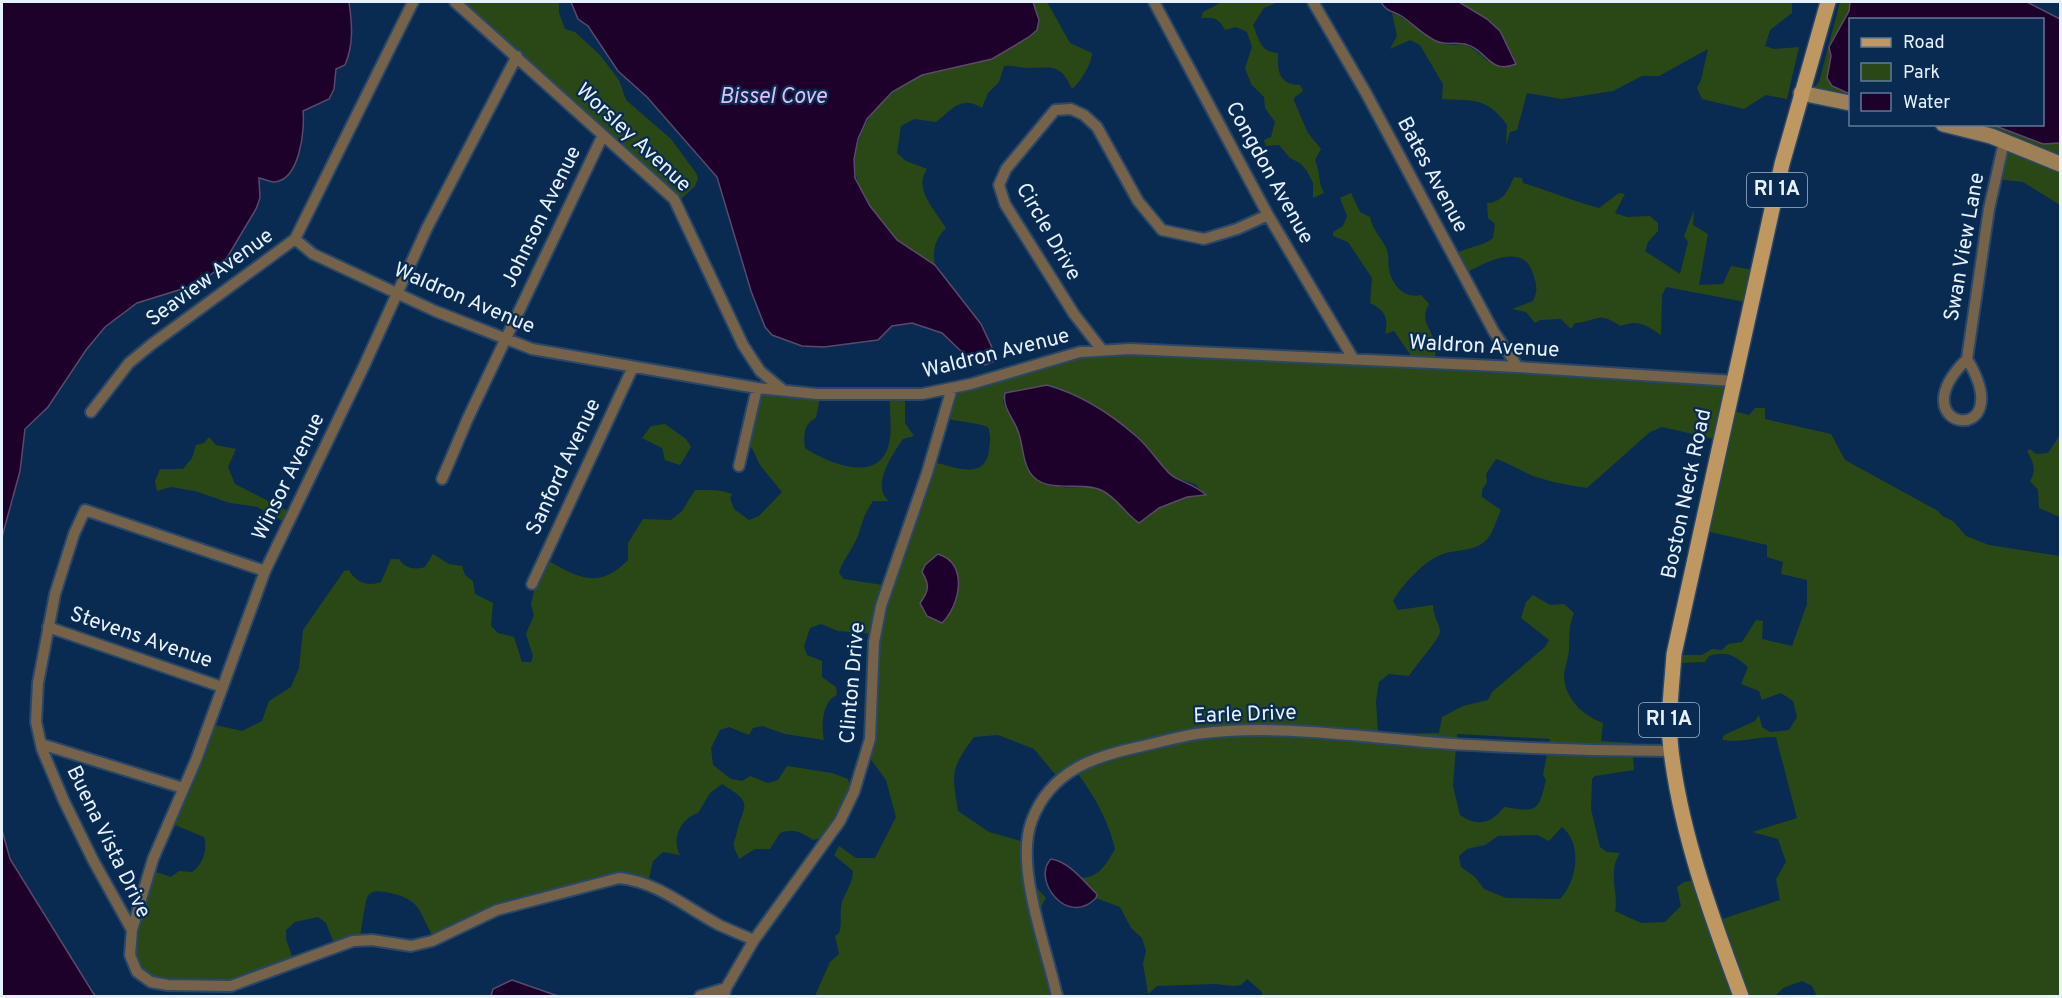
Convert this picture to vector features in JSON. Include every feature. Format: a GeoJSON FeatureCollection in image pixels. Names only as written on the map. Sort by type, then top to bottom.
{"type":"FeatureCollection","features":[{"type":"Feature","properties":{"kind":"main road","name":"Boston Neck Road"},"geometry":{"type":"LineString","coordinates":[[1741,996],[1718,935],[1685,823],[1671,752],[1669,717],[1674,654],[1800,93],[1828,2]]}},
{"type":"Feature","properties":{"kind":"street","name":"Seaview Avenue"},"geometry":{"type":"LineString","coordinates":[[91,412],[129,363],[295,239],[412,2]]}},
{"type":"Feature","properties":{"kind":"street","name":"Worsley Avenue"},"geometry":{"type":"LineString","coordinates":[[455,2],[675,198],[743,345],[760,370],[784,391]]}},
{"type":"Feature","properties":{"kind":"street","name":"Congdon Avenue"},"geometry":{"type":"LineString","coordinates":[[1154,2],[1268,215],[1354,360]]}},
{"type":"Feature","properties":{"kind":"street","name":"Bates Avenue"},"geometry":{"type":"LineString","coordinates":[[1312,2],[1365,93],[1494,332],[1518,367]]}},
{"type":"Feature","properties":{"kind":"street","name":"Winsor Avenue"},"geometry":{"type":"LineString","coordinates":[[132,930],[153,859],[183,788],[265,571],[453,174],[516,56]]}},
{"type":"Feature","properties":{"kind":"street"},"geometry":{"type":"LineString","coordinates":[[1800,93],[1849,103]]}},
{"type":"Feature","properties":{"kind":"street","name":"Circle Drive"},"geometry":{"type":"LineString","coordinates":[[1102,350],[1074,314],[1005,204],[999,185],[1006,169],[1055,110],[1071,109],[1084,115],[1097,128],[1138,201],[1162,230],[1204,239],[1237,229],[1268,215]]}},
{"type":"Feature","properties":{"kind":"street"},"geometry":{"type":"LineString","coordinates":[[1950,126],[2004,142],[2061,164]]}},
{"type":"Feature","properties":{"kind":"street","name":"Johnson Avenue"},"geometry":{"type":"LineString","coordinates":[[442,480],[504,340],[603,135]]}},
{"type":"Feature","properties":{"kind":"street","name":"Swan View Lane"},"geometry":{"type":"LineString","coordinates":[[1966,360],[1977,376],[1982,394],[1981,404],[1972,418],[1956,421],[1949,416],[1944,401],[1954,372],[1966,360],[1989,209],[2004,142]]}},
{"type":"Feature","properties":{"kind":"street","name":"Waldron Avenue"},"geometry":{"type":"LineString","coordinates":[[295,239],[313,254],[504,340],[532,349],[784,391],[868,396],[922,394],[952,388],[1080,352],[1159,349],[1518,367],[1734,381]]}},
{"type":"Feature","properties":{"kind":"street","name":"Sanford Avenue"},"geometry":{"type":"LineString","coordinates":[[532,584],[633,367]]}},
{"type":"Feature","properties":{"kind":"street"},"geometry":{"type":"LineString","coordinates":[[740,466],[757,388]]}},
{"type":"Feature","properties":{"kind":"street","name":"Clinton Drive"},"geometry":{"type":"LineString","coordinates":[[700,996],[725,992],[753,940],[840,821],[864,766],[871,729],[874,642],[881,606],[927,473],[952,388]]}},
{"type":"Feature","properties":{"kind":"street","name":"Buena Vista Drive"},"geometry":{"type":"LineString","coordinates":[[265,571],[85,510],[74,534],[48,627],[38,682],[36,722],[41,744],[93,860],[132,930],[130,956],[136,972],[151,982],[168,985],[231,986],[353,941],[372,940],[411,946],[432,941],[497,910],[619,878],[639,880],[718,924],[753,940]]}},
{"type":"Feature","properties":{"kind":"street","name":"Stevens Avenue"},"geometry":{"type":"LineString","coordinates":[[48,627],[222,687]]}},
{"type":"Feature","properties":{"kind":"street","name":"Earle Drive"},"geometry":{"type":"LineString","coordinates":[[1057,996],[1037,915],[1026,840],[1041,800],[1079,764],[1126,750],[1196,734],[1283,731],[1470,745],[1671,752]]}},
{"type":"Feature","properties":{"kind":"street"},"geometry":{"type":"LineString","coordinates":[[41,744],[183,788]]}},
{"type":"Feature","properties":{"kind":"green space"},"geometry":{"type":"Polygon","coordinates":[[[455,2],[559,2],[559,13],[565,29],[575,32],[600,55],[619,80],[626,100],[671,139],[696,173],[698,178],[695,186],[678,202],[455,2]]]}},
{"type":"Feature","properties":{"kind":"green space"},"geometry":{"type":"Polygon","coordinates":[[[1033,2],[1047,2],[1070,43],[1092,53],[1082,78],[1072,89],[1064,75],[1055,69],[1004,66],[999,82],[988,93],[982,108],[975,104],[963,103],[952,108],[936,122],[914,119],[901,126],[897,153],[906,161],[927,169],[923,177],[924,192],[931,207],[946,228],[935,245],[935,265],[889,233],[874,214],[857,179],[855,157],[859,139],[875,110],[887,98],[914,79],[930,72],[998,54],[1031,36],[1038,25],[1033,2]]]}},
{"type":"Feature","properties":{"kind":"green space"},"geometry":{"type":"Polygon","coordinates":[[[1222,2],[1278,2],[1264,8],[1253,25],[1264,47],[1278,53],[1279,71],[1284,80],[1300,85],[1303,91],[1294,98],[1294,101],[1308,133],[1321,149],[1315,160],[1324,193],[1313,198],[1313,183],[1300,163],[1290,158],[1279,145],[1266,146],[1264,140],[1271,137],[1275,122],[1265,108],[1264,97],[1251,84],[1245,68],[1252,47],[1247,32],[1236,27],[1225,30],[1216,19],[1201,18],[1203,12],[1222,2]]]}},
{"type":"Feature","properties":{"kind":"green space"},"geometry":{"type":"Polygon","coordinates":[[[1459,2],[1792,2],[1792,13],[1770,30],[1765,46],[1774,49],[1799,47],[1787,99],[1766,95],[1744,109],[1702,99],[1697,88],[1708,49],[1659,76],[1642,76],[1613,91],[1562,99],[1527,93],[1517,130],[1510,132],[1506,146],[1507,125],[1493,109],[1479,102],[1442,99],[1443,84],[1420,45],[1410,40],[1390,49],[1397,36],[1392,13],[1403,18],[1430,38],[1444,44],[1465,45],[1487,61],[1514,57],[1492,23],[1459,2]]]}},
{"type":"Feature","properties":{"kind":"green space"},"geometry":{"type":"Polygon","coordinates":[[[1840,2],[1850,2],[1849,11],[1829,46],[1831,56],[1827,77],[1832,86],[1849,94],[1849,105],[1809,92],[1819,82],[1840,2]]]}},
{"type":"Feature","properties":{"kind":"green space"},"geometry":{"type":"Polygon","coordinates":[[[1943,126],[1996,126],[2043,144],[2060,143],[2060,205],[2023,182],[1997,179],[2004,143],[1943,126]]]}},
{"type":"Feature","properties":{"kind":"green space"},"geometry":{"type":"Polygon","coordinates":[[[1514,177],[1522,178],[1523,183],[1599,208],[1619,193],[1625,194],[1615,213],[1627,217],[1650,216],[1658,223],[1658,231],[1648,242],[1645,251],[1680,274],[1688,242],[1684,236],[1694,210],[1693,225],[1708,234],[1699,285],[1723,284],[1731,266],[1759,271],[1751,303],[1666,287],[1662,295],[1661,335],[1642,324],[1632,323],[1620,326],[1602,318],[1575,323],[1571,329],[1561,319],[1540,320],[1535,323],[1526,312],[1512,309],[1533,301],[1535,297],[1536,285],[1528,264],[1521,259],[1503,258],[1492,260],[1464,274],[1456,253],[1493,238],[1495,224],[1488,218],[1487,203],[1501,198],[1514,177]]]}},
{"type":"Feature","properties":{"kind":"green space"},"geometry":{"type":"Polygon","coordinates":[[[1351,193],[1360,212],[1370,217],[1387,250],[1391,275],[1396,286],[1410,295],[1421,295],[1429,304],[1425,320],[1435,344],[1434,363],[1727,382],[1730,410],[1749,415],[1755,408],[1765,408],[1765,419],[1831,434],[1845,460],[1938,511],[1942,516],[1953,521],[1966,536],[1989,545],[2060,556],[2060,996],[1817,996],[1812,986],[1802,981],[1783,988],[1775,996],[1262,996],[1262,992],[1247,979],[1241,985],[1233,986],[1216,984],[1157,986],[1148,994],[1143,963],[1146,951],[1142,938],[1131,928],[1120,907],[1096,898],[1097,894],[1081,878],[1098,873],[1115,849],[1104,817],[1094,798],[1075,770],[1060,780],[1034,749],[998,735],[974,737],[961,757],[954,779],[958,811],[989,832],[1024,842],[1031,882],[1046,898],[1037,914],[1057,996],[815,996],[830,962],[839,954],[835,936],[839,933],[842,903],[853,876],[853,871],[834,855],[839,846],[856,858],[875,858],[896,817],[886,780],[866,753],[875,634],[838,631],[821,624],[810,628],[804,646],[807,655],[822,661],[822,677],[836,687],[837,695],[828,703],[824,715],[824,740],[785,734],[762,726],[753,728],[749,735],[729,727],[720,730],[711,748],[713,765],[731,779],[742,781],[750,776],[768,783],[778,780],[787,766],[832,773],[848,779],[853,796],[830,836],[813,840],[797,832],[780,833],[770,849],[755,849],[739,859],[734,844],[743,811],[743,801],[740,796],[722,784],[710,793],[698,813],[682,824],[677,836],[677,849],[680,855],[663,852],[653,861],[648,883],[630,879],[497,911],[435,940],[418,907],[413,902],[397,895],[375,891],[367,899],[359,942],[335,946],[326,923],[318,917],[295,922],[286,930],[286,939],[294,962],[241,985],[170,986],[136,973],[133,929],[150,870],[171,877],[179,871],[192,872],[204,856],[204,837],[170,823],[211,724],[242,731],[262,721],[269,701],[291,687],[299,668],[303,630],[344,571],[349,570],[358,580],[371,584],[381,582],[391,559],[399,559],[407,567],[417,568],[425,567],[433,554],[449,564],[462,566],[465,575],[473,581],[475,594],[493,603],[491,626],[498,633],[514,637],[522,662],[531,662],[533,656],[526,634],[534,615],[531,605],[537,576],[544,558],[566,571],[587,578],[597,578],[617,570],[628,560],[628,543],[643,519],[671,520],[682,511],[695,490],[732,494],[730,498],[734,509],[749,520],[759,516],[782,492],[760,465],[752,448],[746,445],[755,392],[820,398],[816,418],[805,430],[805,448],[828,460],[855,467],[867,467],[878,462],[886,453],[891,433],[890,397],[905,397],[905,423],[914,436],[903,439],[889,461],[882,479],[882,487],[889,501],[873,501],[839,573],[844,579],[889,586],[932,462],[967,470],[981,466],[986,460],[990,441],[988,427],[945,418],[952,390],[1083,352],[1416,363],[1394,331],[1385,334],[1385,315],[1370,303],[1372,278],[1348,242],[1333,236],[1333,232],[1343,226],[1347,216],[1340,198],[1351,193]],[[1047,385],[1005,393],[1003,403],[1018,431],[1029,471],[1051,483],[1063,487],[1100,489],[1139,522],[1159,508],[1187,497],[1206,495],[1195,484],[1172,477],[1137,436],[1095,407],[1047,385]],[[1662,427],[1650,432],[1587,488],[1538,477],[1496,459],[1486,474],[1487,482],[1482,490],[1482,497],[1501,510],[1489,536],[1478,546],[1443,554],[1429,561],[1408,581],[1393,601],[1398,610],[1433,605],[1440,632],[1409,676],[1389,674],[1379,682],[1376,701],[1378,734],[1439,733],[1442,717],[1463,706],[1488,700],[1492,692],[1545,647],[1549,640],[1521,618],[1526,602],[1533,595],[1550,605],[1564,604],[1574,613],[1564,675],[1568,693],[1577,706],[1589,716],[1603,723],[1601,741],[1632,743],[1634,770],[1595,776],[1592,779],[1591,809],[1600,847],[1607,852],[1620,853],[1614,868],[1615,911],[1641,923],[1665,922],[1681,906],[1677,887],[1684,882],[1700,879],[1716,921],[1780,900],[1776,879],[1786,862],[1778,839],[1752,832],[1797,818],[1776,737],[1722,740],[1724,735],[1755,721],[1759,715],[1762,727],[1770,732],[1789,730],[1797,717],[1793,701],[1781,693],[1762,700],[1759,691],[1741,684],[1748,667],[1735,657],[1715,654],[1709,656],[1705,662],[1680,663],[1680,655],[1702,655],[1712,649],[1722,650],[1728,644],[1742,642],[1756,620],[1763,621],[1762,639],[1792,646],[1807,604],[1807,580],[1781,574],[1783,562],[1767,557],[1767,545],[1706,531],[1719,440],[1662,427]],[[938,555],[925,565],[922,572],[927,588],[920,604],[927,616],[938,555]],[[1457,734],[1453,786],[1460,815],[1473,821],[1484,822],[1494,817],[1504,807],[1523,810],[1534,808],[1541,799],[1546,780],[1543,775],[1550,739],[1457,734]],[[1562,827],[1549,841],[1537,835],[1498,836],[1485,845],[1467,849],[1459,856],[1461,867],[1475,877],[1484,889],[1506,898],[1560,899],[1574,873],[1573,843],[1569,834],[1562,827]]]}},
{"type":"Feature","properties":{"kind":"green space"},"geometry":{"type":"Polygon","coordinates":[[[665,424],[686,439],[691,447],[680,465],[665,460],[662,448],[642,438],[651,426],[665,424]]]}},
{"type":"Feature","properties":{"kind":"green space"},"geometry":{"type":"Polygon","coordinates":[[[2060,435],[2060,517],[2039,508],[2038,490],[2030,481],[2033,466],[2027,451],[2030,449],[2036,454],[2048,453],[2060,435]]]}},
{"type":"Feature","properties":{"kind":"green space"},"geometry":{"type":"Polygon","coordinates":[[[209,437],[216,445],[236,449],[228,467],[235,484],[292,513],[285,522],[257,507],[230,503],[195,491],[171,487],[157,491],[155,481],[160,469],[183,469],[192,458],[196,445],[204,443],[209,437]]]}},
{"type":"Feature","properties":{"kind":"water"},"geometry":{"type":"Polygon","coordinates":[[[2,2],[349,2],[352,34],[348,57],[345,65],[336,69],[334,89],[329,99],[303,111],[302,141],[295,164],[282,180],[273,182],[259,178],[260,198],[256,209],[222,266],[198,284],[137,303],[105,327],[86,350],[48,407],[25,429],[20,471],[2,537],[2,2]]]}},
{"type":"Feature","properties":{"kind":"water","name":"Bissel Cove"},"geometry":{"type":"Polygon","coordinates":[[[571,2],[1033,2],[1039,20],[1037,30],[1029,37],[992,59],[922,75],[892,92],[867,119],[858,139],[854,159],[855,178],[870,206],[897,240],[935,265],[981,324],[994,352],[993,362],[985,365],[965,355],[942,333],[912,323],[892,326],[878,340],[824,347],[802,346],[772,335],[765,327],[751,291],[717,177],[647,97],[618,71],[588,26],[578,19],[571,2]]]}},
{"type":"Feature","properties":{"kind":"water"},"geometry":{"type":"Polygon","coordinates":[[[1381,2],[1459,2],[1487,19],[1500,31],[1516,64],[1507,67],[1500,66],[1468,45],[1436,41],[1403,17],[1388,10],[1381,2]]]}},
{"type":"Feature","properties":{"kind":"water"},"geometry":{"type":"Polygon","coordinates":[[[1850,2],[2027,2],[2060,19],[2060,143],[2043,144],[1996,126],[2044,126],[2044,18],[1849,18],[1849,94],[1832,86],[1827,78],[1831,56],[1829,47],[1849,11],[1850,2]]]}},
{"type":"Feature","properties":{"kind":"water"},"geometry":{"type":"Polygon","coordinates":[[[1047,385],[1083,399],[1105,413],[1141,440],[1170,474],[1206,495],[1187,497],[1159,508],[1139,523],[1112,497],[1101,490],[1083,486],[1052,485],[1035,479],[1027,466],[1020,436],[1006,408],[1004,398],[1005,393],[1047,385]]]}},
{"type":"Feature","properties":{"kind":"water"},"geometry":{"type":"Polygon","coordinates":[[[938,554],[948,559],[958,575],[957,596],[948,616],[942,623],[927,616],[920,603],[927,588],[922,572],[925,565],[938,554]]]}},
{"type":"Feature","properties":{"kind":"water"},"geometry":{"type":"Polygon","coordinates":[[[2,830],[10,859],[95,996],[2,996],[2,830]]]}},
{"type":"Feature","properties":{"kind":"water"},"geometry":{"type":"Polygon","coordinates":[[[1051,859],[1064,864],[1076,873],[1097,894],[1096,898],[1085,906],[1074,907],[1064,904],[1055,897],[1046,878],[1046,868],[1051,859]]]}},
{"type":"Feature","properties":{"kind":"water"},"geometry":{"type":"Polygon","coordinates":[[[512,980],[558,996],[491,996],[493,989],[512,980]]]}}]}
